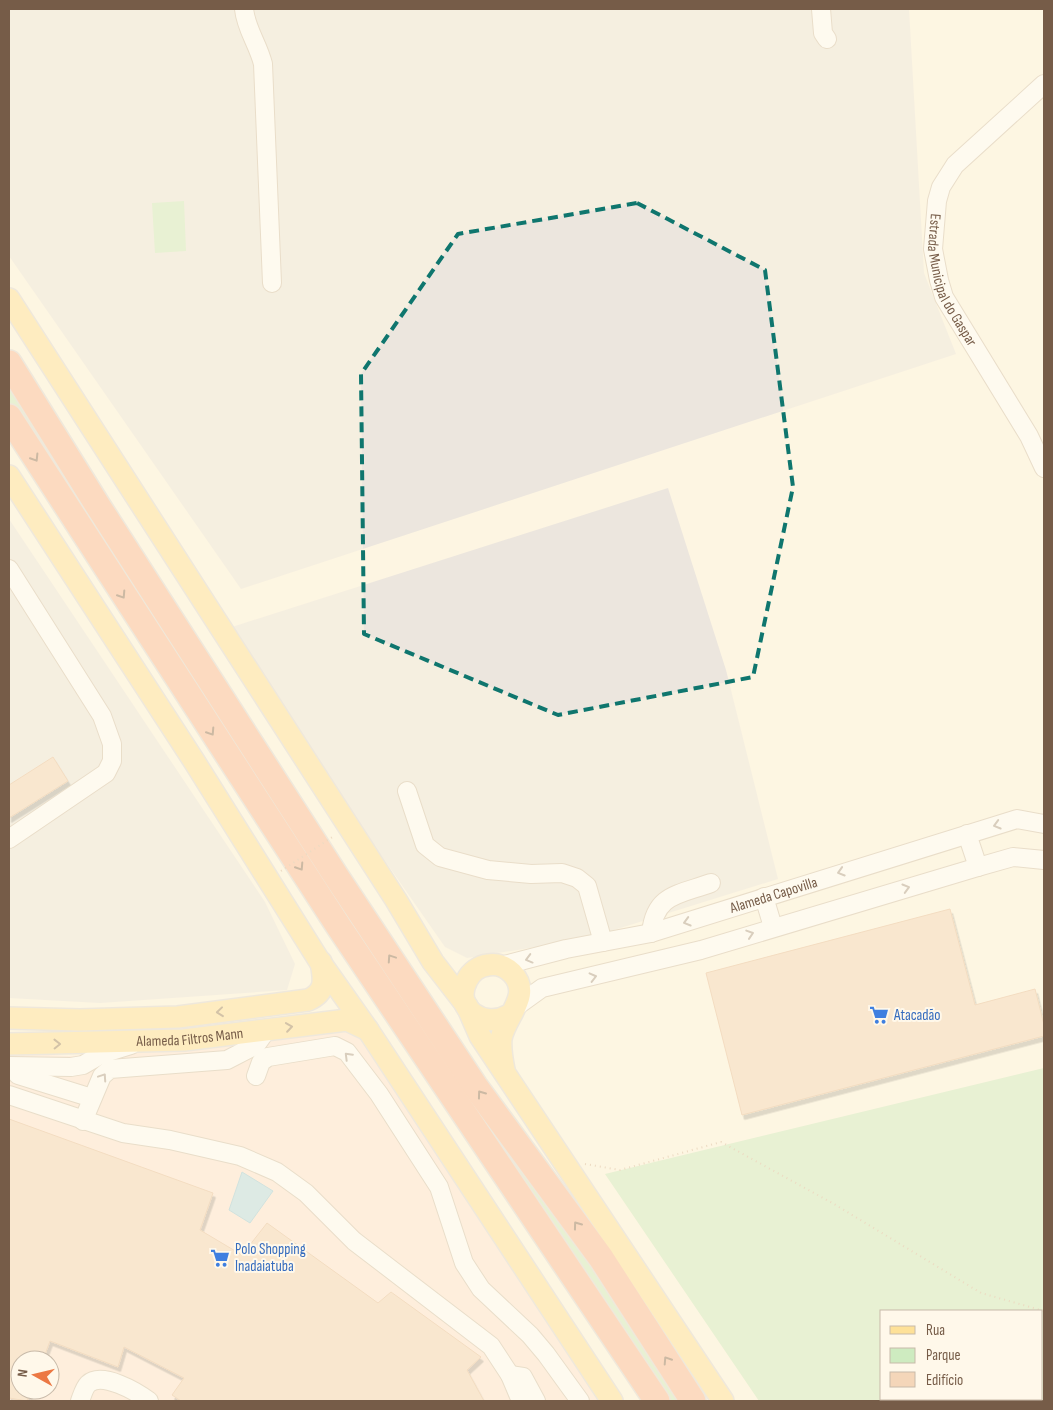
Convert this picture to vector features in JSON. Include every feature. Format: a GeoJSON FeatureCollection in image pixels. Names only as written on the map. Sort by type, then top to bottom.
{"type":"FeatureCollection","features":[{"type":"Feature","properties":{"kind":"highway"},"geometry":{"type":"LineString","coordinates":[[9,362],[103,515],[336,876],[475,1086],[601,1258],[693,1401]]}},
{"type":"Feature","properties":{"kind":"highway"},"geometry":{"type":"LineString","coordinates":[[9,417],[302,871],[657,1401]]}},
{"type":"Feature","properties":{"kind":"main road"},"geometry":{"type":"LineString","coordinates":[[9,299],[396,900],[432,962],[472,1013],[486,1021],[494,1021],[513,1011]]}},
{"type":"Feature","properties":{"kind":"main road"},"geometry":{"type":"LineString","coordinates":[[9,476],[194,761],[320,962],[368,1030],[612,1401]]}},
{"type":"Feature","properties":{"kind":"main road","name":"Alameda Filtros Mann"},"geometry":{"type":"LineString","coordinates":[[10,1018],[80,1020],[178,1017],[308,1000],[317,996],[323,989],[325,981],[320,962]]}},
{"type":"Feature","properties":{"kind":"main road"},"geometry":{"type":"LineString","coordinates":[[432,962],[460,969],[478,968]]}},
{"type":"Feature","properties":{"kind":"main road"},"geometry":{"type":"LineString","coordinates":[[505,1075],[501,1056],[501,1039],[520,998],[518,982],[508,969],[501,966],[486,965],[471,973],[464,989],[467,1006],[480,1036],[505,1075],[723,1401]]}},
{"type":"Feature","properties":{"kind":"main road"},"geometry":{"type":"LineString","coordinates":[[178,1017],[184,1040]]}},
{"type":"Feature","properties":{"kind":"main road"},"geometry":{"type":"LineString","coordinates":[[10,1018],[10,1044]]}},
{"type":"Feature","properties":{"kind":"main road","name":"Alameda Filtros Mann"},"geometry":{"type":"LineString","coordinates":[[10,1044],[184,1040],[347,1020],[368,1030]]}},
{"type":"Feature","properties":{"kind":"street"},"geometry":{"type":"LineString","coordinates":[[244,9],[246,22],[259,48],[263,64],[272,282]]}},
{"type":"Feature","properties":{"kind":"street"},"geometry":{"type":"LineString","coordinates":[[821,9],[823,33],[826,39]]}},
{"type":"Feature","properties":{"kind":"street","name":"Estrada Municipal do Gaspar"},"geometry":{"type":"LineString","coordinates":[[1044,84],[956,165],[946,177],[936,201],[933,249],[944,297],[1029,436],[1044,468]]}},
{"type":"Feature","properties":{"kind":"street"},"geometry":{"type":"LineString","coordinates":[[9,569],[102,716],[112,744],[112,761],[106,773],[9,839]]}},
{"type":"Feature","properties":{"kind":"street"},"geometry":{"type":"LineString","coordinates":[[406,791],[425,845],[440,857],[488,870],[531,874],[562,873],[577,878],[587,886],[603,942]]}},
{"type":"Feature","properties":{"kind":"street","name":"Alameda Capovilla"},"geometry":{"type":"LineString","coordinates":[[501,966],[650,933],[1017,819],[1044,824]]}},
{"type":"Feature","properties":{"kind":"street"},"geometry":{"type":"LineString","coordinates":[[967,834],[978,867]]}},
{"type":"Feature","properties":{"kind":"street","name":"Alameda Capovilla"},"geometry":{"type":"LineString","coordinates":[[513,1011],[542,988],[701,950],[1013,857],[1044,860]]}},
{"type":"Feature","properties":{"kind":"street"},"geometry":{"type":"LineString","coordinates":[[650,933],[654,911],[664,900],[711,883]]}},
{"type":"Feature","properties":{"kind":"street"},"geometry":{"type":"LineString","coordinates":[[764,897],[773,927]]}},
{"type":"Feature","properties":{"kind":"street"},"geometry":{"type":"LineString","coordinates":[[83,1121],[102,1076],[110,1069],[227,1060],[256,1044],[266,1031]]}},
{"type":"Feature","properties":{"kind":"street"},"geometry":{"type":"LineString","coordinates":[[9,1066],[71,1068],[83,1065],[102,1054],[139,1042]]}},
{"type":"Feature","properties":{"kind":"street"},"geometry":{"type":"LineString","coordinates":[[256,1076],[262,1062],[268,1056],[335,1046],[346,1052],[379,1094],[439,1187],[464,1263],[480,1289],[530,1335],[580,1401]]}},
{"type":"Feature","properties":{"kind":"street"},"geometry":{"type":"LineString","coordinates":[[9,1066],[18,1076],[92,1098]]}},
{"type":"Feature","properties":{"kind":"street"},"geometry":{"type":"LineString","coordinates":[[26,1078],[14,1097],[123,1133],[170,1140],[240,1156],[276,1172],[306,1193],[354,1242],[491,1346],[510,1375],[521,1401]]}},
{"type":"Feature","properties":{"kind":"street"},"geometry":{"type":"LineString","coordinates":[[510,1375],[523,1377],[536,1401]]}},
{"type":"Feature","properties":{"kind":"street"},"geometry":{"type":"LineString","coordinates":[[80,1401],[92,1381],[103,1380],[121,1385],[149,1401]]}},
{"type":"Feature","properties":{"kind":"path"},"geometry":{"type":"LineString","coordinates":[[281,871],[334,836]]}},
{"type":"Feature","properties":{"kind":"path"},"geometry":{"type":"LineString","coordinates":[[562,1159],[620,1170],[721,1142],[834,1204],[981,1293],[1040,1310]]}},
{"type":"Feature","properties":{"kind":"highlighted area"},"geometry":{"type":"Polygon","coordinates":[[[637,203],[765,270],[793,487],[753,677],[558,715],[364,634],[361,374],[458,234],[637,203]]]}},
{"type":"Feature","properties":{"kind":"shaded area"},"geometry":{"type":"Polygon","coordinates":[[[9,9],[909,9],[924,273],[956,354],[241,589],[9,256],[9,9]]]}},
{"type":"Feature","properties":{"kind":"shaded area"},"geometry":{"type":"Polygon","coordinates":[[[668,488],[726,670],[778,879],[585,939],[467,958],[445,947],[337,792],[232,627],[668,488]]]}},
{"type":"Feature","properties":{"kind":"shaded area"},"geometry":{"type":"Polygon","coordinates":[[[9,519],[265,902],[295,964],[287,990],[100,1003],[9,998],[9,519]]]}},
{"type":"Feature","properties":{"kind":"shaded area"},"geometry":{"type":"Polygon","coordinates":[[[346,1030],[362,1038],[600,1401],[9,1401],[9,1053],[69,1056],[240,1044],[346,1030]]]}},
{"type":"Feature","properties":{"kind":"green space"},"geometry":{"type":"Polygon","coordinates":[[[184,201],[186,251],[155,253],[152,203],[184,201]]]}},
{"type":"Feature","properties":{"kind":"green space"},"geometry":{"type":"Polygon","coordinates":[[[9,377],[684,1401],[667,1401],[283,832],[9,404],[9,377]]]}},
{"type":"Feature","properties":{"kind":"green space"},"geometry":{"type":"Polygon","coordinates":[[[1044,1068],[1044,1401],[759,1401],[605,1174],[1044,1068]]]}},
{"type":"Feature","properties":{"kind":"water"},"geometry":{"type":"Polygon","coordinates":[[[242,1172],[273,1191],[250,1223],[229,1210],[242,1172]]]}},
{"type":"Feature","properties":{"kind":"building"},"geometry":{"type":"Polygon","coordinates":[[[53,757],[68,781],[9,818],[9,785],[53,757]]]}},
{"type":"Feature","properties":{"kind":"building","name":"Atacadão"},"geometry":{"type":"Polygon","coordinates":[[[950,909],[975,1005],[1035,989],[1044,1025],[1044,1036],[742,1115],[706,973],[950,909]]]}},
{"type":"Feature","properties":{"kind":"building","name":"Polo Shopping Inadaiatuba"},"geometry":{"type":"Polygon","coordinates":[[[9,1119],[213,1193],[200,1230],[242,1255],[267,1223],[378,1303],[391,1292],[481,1357],[467,1370],[484,1401],[181,1401],[172,1395],[184,1378],[124,1347],[118,1367],[50,1341],[47,1350],[10,1350],[9,1398],[9,1119]]]}},
{"type":"Feature","properties":{"kind":"place","name":"Atacadão"},"geometry":{"type":"Point","coordinates":[879,1015]}},
{"type":"Feature","properties":{"kind":"place","name":"Polo Shopping Inadaiatuba"},"geometry":{"type":"Point","coordinates":[220,1258]}}]}
